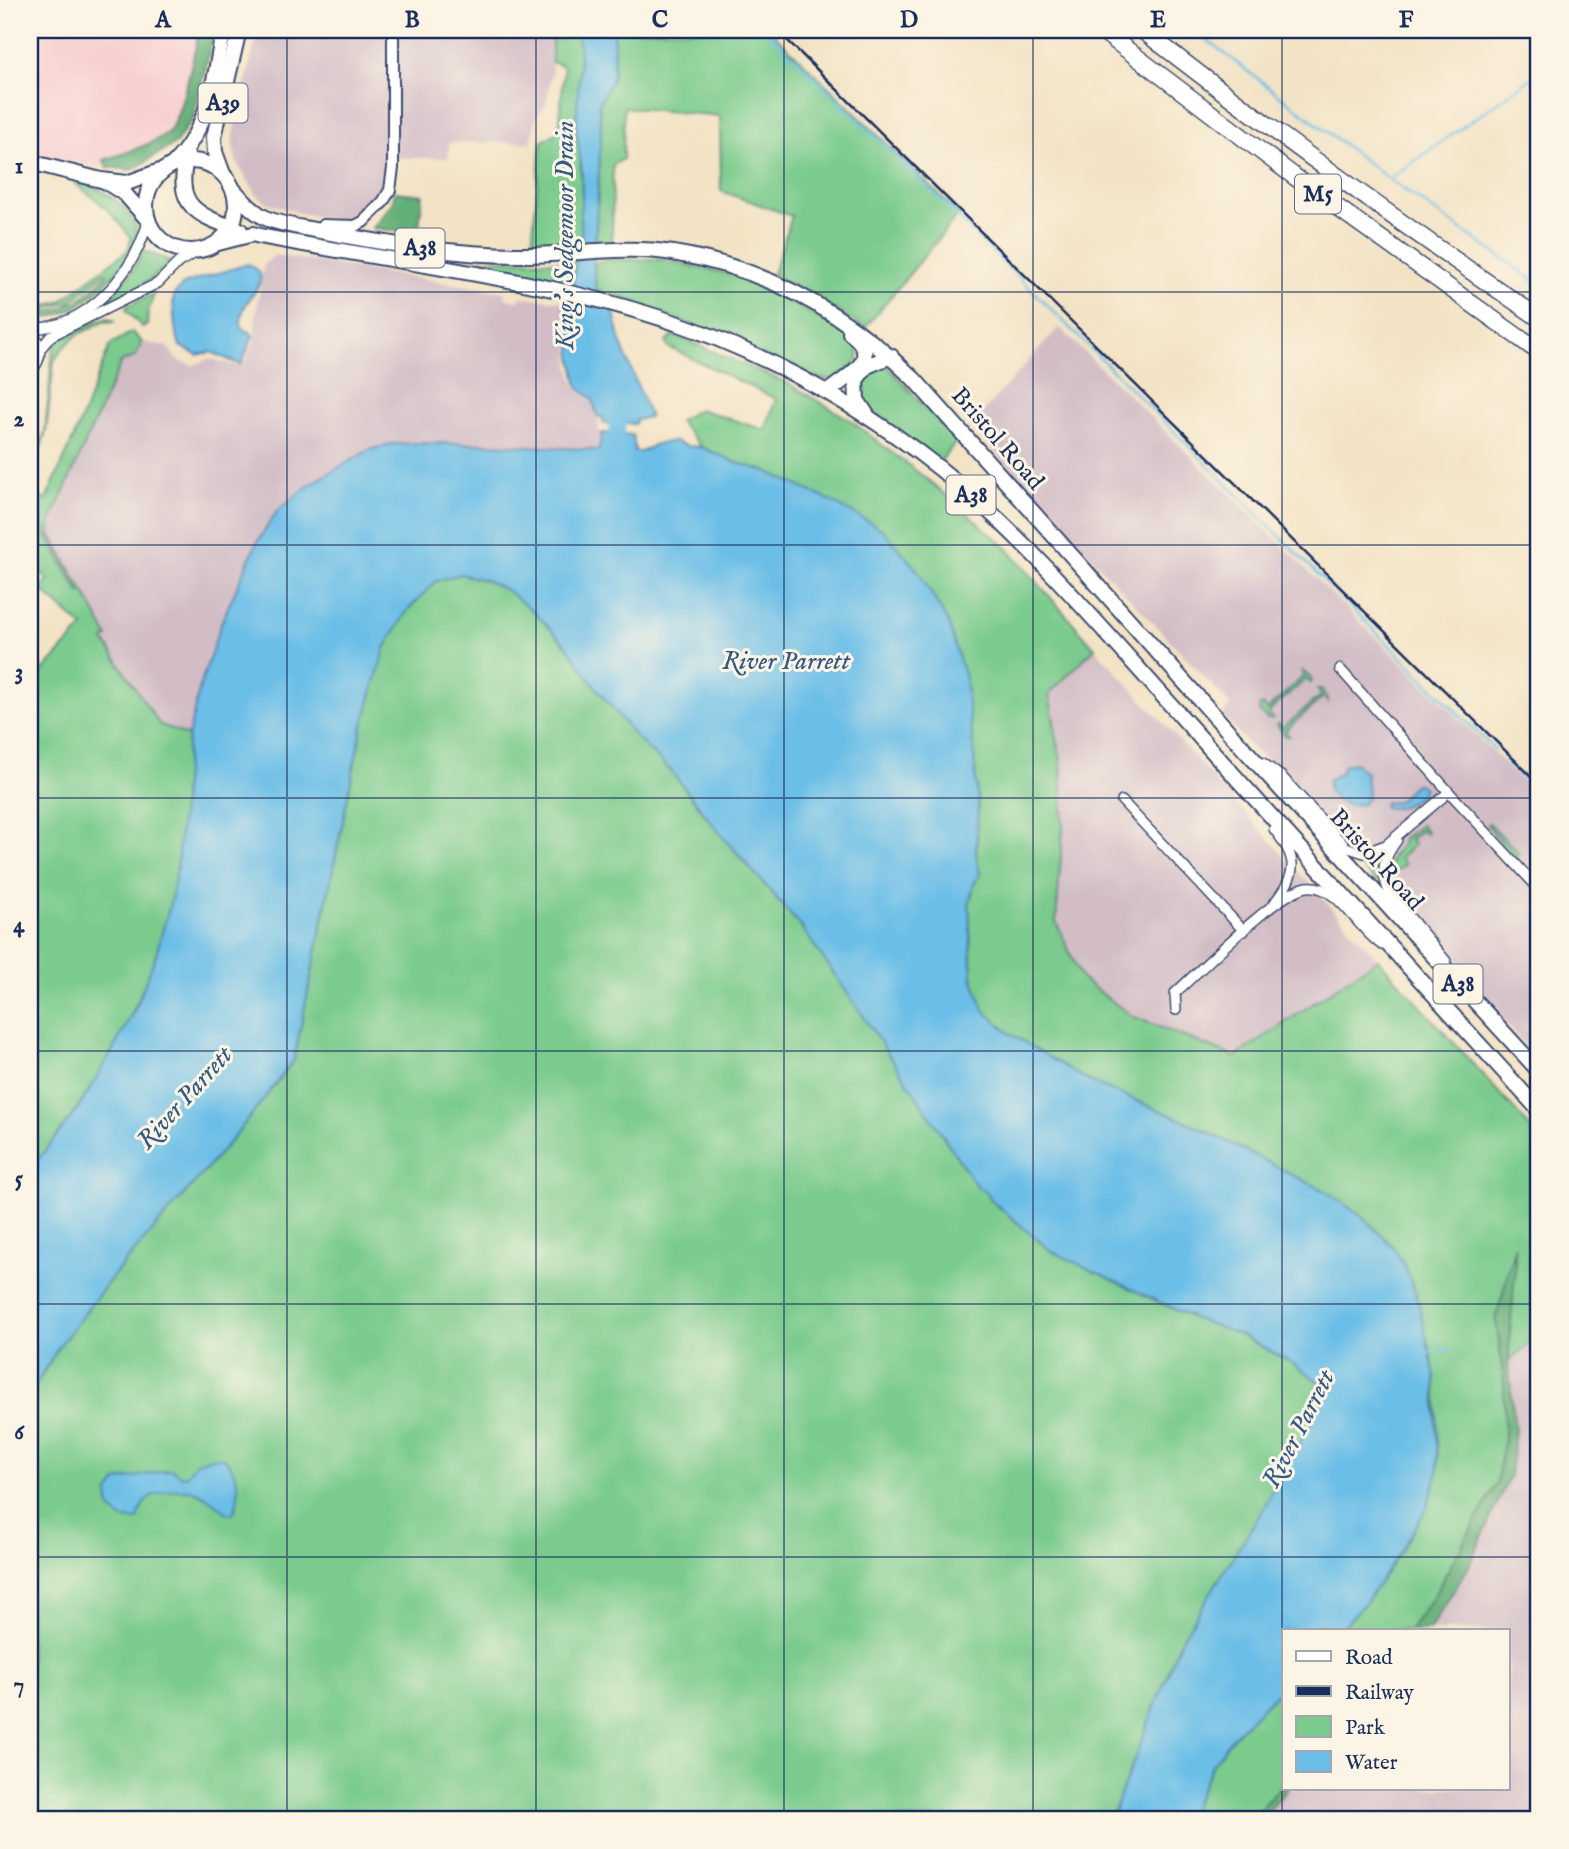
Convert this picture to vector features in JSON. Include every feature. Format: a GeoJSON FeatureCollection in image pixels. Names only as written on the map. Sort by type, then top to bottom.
{"type":"FeatureCollection","features":[{"type":"Feature","properties":{"kind":"highway","name":"M5"},"geometry":{"type":"LineString","coordinates":[[1101,30],[1295,177],[1539,352]]}},
{"type":"Feature","properties":{"kind":"highway","name":"M5"},"geometry":{"type":"LineString","coordinates":[[1142,30],[1305,153],[1539,318]]}},
{"type":"Feature","properties":{"kind":"main road","name":"A39"},"geometry":{"type":"LineString","coordinates":[[174,165],[191,142],[204,115],[223,30]]}},
{"type":"Feature","properties":{"kind":"main road","name":"A39"},"geometry":{"type":"LineString","coordinates":[[223,174],[215,152],[215,137],[239,30]]}},
{"type":"Feature","properties":{"kind":"main road"},"geometry":{"type":"LineString","coordinates":[[30,162],[101,180],[135,182],[174,165],[208,164],[223,174]]}},
{"type":"Feature","properties":{"kind":"main road"},"geometry":{"type":"LineString","coordinates":[[174,165],[158,176],[148,192],[148,220],[152,230],[163,243],[179,250],[197,251]]}},
{"type":"Feature","properties":{"kind":"main road","name":"A38"},"geometry":{"type":"LineString","coordinates":[[174,165],[192,208],[204,218],[253,234]]}},
{"type":"Feature","properties":{"kind":"main road","name":"A38"},"geometry":{"type":"LineString","coordinates":[[223,174],[232,188]]}},
{"type":"Feature","properties":{"kind":"main road"},"geometry":{"type":"LineString","coordinates":[[101,180],[125,194],[148,220]]}},
{"type":"Feature","properties":{"kind":"main road"},"geometry":{"type":"LineString","coordinates":[[218,243],[231,227],[236,205],[232,188]]}},
{"type":"Feature","properties":{"kind":"main road","name":"Bristol Road"},"geometry":{"type":"LineString","coordinates":[[232,188],[255,211],[267,218],[351,237],[455,252],[517,254],[607,249],[643,250],[701,258],[734,267],[790,290],[843,319],[891,356],[914,379],[1245,750],[1539,1071]]}},
{"type":"Feature","properties":{"kind":"main road","name":"Bristol Road"},"geometry":{"type":"LineString","coordinates":[[218,243],[253,234],[568,293],[621,307],[713,337],[756,355],[828,392],[870,419],[940,468],[1026,546],[1539,1110]]}},
{"type":"Feature","properties":{"kind":"main road","name":"A38"},"geometry":{"type":"LineString","coordinates":[[197,251],[218,243]]}},
{"type":"Feature","properties":{"kind":"main road"},"geometry":{"type":"LineString","coordinates":[[790,290],[802,303],[861,340],[864,348],[861,365],[851,376],[828,392]]}},
{"type":"Feature","properties":{"kind":"main road"},"geometry":{"type":"LineString","coordinates":[[870,419],[857,400],[856,380],[867,366],[891,356]]}},
{"type":"Feature","properties":{"kind":"street"},"geometry":{"type":"LineString","coordinates":[[282,223],[355,226],[383,202],[390,190],[393,168],[393,30]]}},
{"type":"Feature","properties":{"kind":"street"},"geometry":{"type":"LineString","coordinates":[[30,372],[37,365],[40,349],[30,330],[73,318],[99,299],[119,280],[135,258],[148,220]]}},
{"type":"Feature","properties":{"kind":"street"},"geometry":{"type":"LineString","coordinates":[[40,349],[51,336],[103,312],[165,278],[179,262],[197,251]]}},
{"type":"Feature","properties":{"kind":"street"},"geometry":{"type":"LineString","coordinates":[[1340,669],[1448,792],[1539,889]]}},
{"type":"Feature","properties":{"kind":"street"},"geometry":{"type":"LineString","coordinates":[[1245,750],[1282,776],[1335,836],[1354,852],[1377,850],[1404,831],[1448,792]]}},
{"type":"Feature","properties":{"kind":"street"},"geometry":{"type":"LineString","coordinates":[[1245,787],[1258,809],[1288,846],[1292,857],[1290,879],[1270,909]]}},
{"type":"Feature","properties":{"kind":"street"},"geometry":{"type":"LineString","coordinates":[[1122,801],[1244,932]]}},
{"type":"Feature","properties":{"kind":"street"},"geometry":{"type":"LineString","coordinates":[[1404,831],[1387,853],[1383,864],[1384,880],[1389,892],[1439,951],[1488,1016]]}},
{"type":"Feature","properties":{"kind":"street"},"geometry":{"type":"LineString","coordinates":[[1176,1010],[1175,993],[1270,909],[1301,889],[1320,888],[1332,895],[1371,937],[1394,953]]}},
{"type":"Feature","properties":{"kind":"shaded area"},"geometry":{"type":"Polygon","coordinates":[[[30,30],[215,30],[193,118],[176,143],[132,170],[82,164],[30,152],[30,30]]]}},
{"type":"Feature","properties":{"kind":"shaded area"},"geometry":{"type":"Polygon","coordinates":[[[258,30],[552,30],[552,69],[546,104],[536,117],[531,142],[449,143],[448,158],[387,158],[380,191],[366,208],[354,216],[339,220],[299,213],[266,202],[257,195],[237,163],[232,143],[258,30]]]}},
{"type":"Feature","properties":{"kind":"shaded area"},"geometry":{"type":"Polygon","coordinates":[[[275,255],[504,292],[506,298],[517,302],[521,297],[569,302],[569,366],[576,389],[591,402],[598,417],[599,432],[602,433],[599,450],[491,444],[369,450],[340,468],[266,529],[256,544],[209,653],[188,736],[159,724],[104,640],[108,637],[50,534],[50,523],[121,361],[137,353],[142,342],[167,346],[177,360],[192,366],[209,359],[242,367],[254,343],[264,264],[275,255]]]}},
{"type":"Feature","properties":{"kind":"shaded area"},"geometry":{"type":"Polygon","coordinates":[[[1059,327],[1539,797],[1539,1061],[1378,877],[1354,855],[1282,773],[1250,746],[1222,715],[1231,705],[1018,480],[972,424],[1059,327]]]}},
{"type":"Feature","properties":{"kind":"shaded area"},"geometry":{"type":"Polygon","coordinates":[[[1095,648],[1378,959],[1235,1057],[1132,1016],[1082,979],[1056,923],[1063,828],[1049,694],[1095,648]]]}},
{"type":"Feature","properties":{"kind":"shaded area"},"geometry":{"type":"Polygon","coordinates":[[[1539,1336],[1539,1819],[1262,1819],[1286,1790],[1510,1790],[1510,1629],[1425,1629],[1492,1517],[1510,1475],[1515,1429],[1508,1361],[1539,1336]]]}},
{"type":"Feature","properties":{"kind":"green space"},"geometry":{"type":"Polygon","coordinates":[[[199,30],[215,30],[193,118],[176,143],[132,170],[107,167],[104,160],[148,144],[169,131],[183,98],[199,30]]]}},
{"type":"Feature","properties":{"kind":"green space"},"geometry":{"type":"Polygon","coordinates":[[[552,30],[577,30],[580,54],[578,119],[582,197],[580,248],[532,246],[541,142],[559,131],[564,66],[552,62],[552,30]]]}},
{"type":"Feature","properties":{"kind":"green space"},"geometry":{"type":"Polygon","coordinates":[[[614,30],[770,30],[959,214],[865,328],[773,274],[792,216],[721,191],[720,116],[624,107],[623,159],[613,165],[612,244],[595,247],[601,134],[599,104],[614,69],[614,30]]]}},
{"type":"Feature","properties":{"kind":"green space"},"geometry":{"type":"Polygon","coordinates":[[[77,182],[109,195],[134,222],[136,239],[124,263],[90,297],[66,312],[39,319],[39,323],[30,323],[30,309],[60,302],[128,250],[131,238],[124,229],[106,208],[75,184],[77,182]],[[105,273],[70,302],[39,310],[39,313],[59,309],[77,301],[107,275],[105,273]]]}},
{"type":"Feature","properties":{"kind":"green space"},"geometry":{"type":"Polygon","coordinates":[[[395,192],[423,195],[418,234],[373,228],[392,203],[395,192]]]}},
{"type":"Feature","properties":{"kind":"green space"},"geometry":{"type":"Polygon","coordinates":[[[144,251],[170,261],[130,292],[102,305],[130,274],[144,251]]]}},
{"type":"Feature","properties":{"kind":"green space"},"geometry":{"type":"Polygon","coordinates":[[[482,259],[576,262],[573,288],[480,271],[482,259]]]}},
{"type":"Feature","properties":{"kind":"green space"},"geometry":{"type":"Polygon","coordinates":[[[660,259],[735,275],[798,306],[854,339],[859,346],[858,361],[835,381],[813,377],[659,312],[596,289],[594,265],[601,260],[660,259]]]}},
{"type":"Feature","properties":{"kind":"green space"},"geometry":{"type":"Polygon","coordinates":[[[154,294],[147,326],[142,327],[126,310],[127,306],[154,294]]]}},
{"type":"Feature","properties":{"kind":"green space"},"geometry":{"type":"Polygon","coordinates":[[[107,318],[116,321],[102,322],[77,335],[54,361],[46,432],[30,477],[45,432],[53,349],[58,340],[97,320],[107,318]]]}},
{"type":"Feature","properties":{"kind":"green space"},"geometry":{"type":"Polygon","coordinates":[[[132,332],[142,342],[135,357],[121,362],[50,523],[50,534],[108,637],[104,640],[159,724],[188,736],[178,860],[161,937],[134,1009],[97,1077],[30,1170],[30,685],[83,627],[40,589],[48,580],[30,563],[30,509],[79,593],[81,592],[30,503],[30,490],[35,496],[46,500],[110,345],[132,332]]]}},
{"type":"Feature","properties":{"kind":"green space"},"geometry":{"type":"Polygon","coordinates":[[[674,335],[787,383],[847,418],[933,484],[1006,547],[1095,648],[1049,694],[1061,761],[1063,828],[1056,922],[1082,979],[1132,1016],[1235,1057],[1378,959],[1539,1137],[1539,1336],[1508,1361],[1515,1249],[1496,1319],[1504,1382],[1504,1442],[1496,1485],[1432,1599],[1410,1629],[1341,1629],[1366,1602],[1400,1552],[1438,1472],[1437,1402],[1431,1352],[1394,1248],[1364,1218],[1327,1192],[1196,1126],[1087,1080],[1009,1033],[983,1009],[972,977],[969,905],[974,884],[980,874],[976,855],[978,807],[974,754],[766,471],[737,463],[701,447],[679,421],[699,409],[765,430],[776,399],[668,347],[666,342],[674,335]]]}},
{"type":"Feature","properties":{"kind":"green space"},"geometry":{"type":"Polygon","coordinates":[[[877,365],[889,368],[957,441],[939,463],[873,413],[864,402],[861,377],[877,365]]]}},
{"type":"Feature","properties":{"kind":"green space"},"geometry":{"type":"Polygon","coordinates":[[[461,574],[488,581],[508,591],[534,612],[567,646],[635,736],[671,771],[723,837],[800,925],[978,1188],[986,1191],[993,1202],[1051,1251],[1193,1318],[1240,1335],[1289,1361],[1327,1387],[1312,1422],[1260,1514],[1181,1640],[1111,1819],[30,1819],[30,1394],[60,1345],[113,1276],[235,1136],[294,1060],[361,732],[385,648],[407,611],[436,581],[461,574]]]}},
{"type":"Feature","properties":{"kind":"green space"},"geometry":{"type":"Polygon","coordinates":[[[1301,670],[1312,679],[1311,683],[1306,679],[1269,712],[1272,719],[1267,719],[1259,711],[1259,707],[1262,705],[1267,710],[1304,676],[1301,670]]]}},
{"type":"Feature","properties":{"kind":"green space"},"geometry":{"type":"Polygon","coordinates":[[[1317,689],[1321,689],[1328,702],[1323,697],[1285,731],[1289,736],[1285,736],[1278,723],[1283,728],[1321,695],[1317,689]]]}},
{"type":"Feature","properties":{"kind":"green space"},"geometry":{"type":"Polygon","coordinates":[[[1489,823],[1519,853],[1515,857],[1487,825],[1489,823]]]}},
{"type":"Feature","properties":{"kind":"green space"},"geometry":{"type":"Polygon","coordinates":[[[1421,825],[1427,832],[1425,834],[1421,830],[1410,839],[1414,844],[1400,858],[1405,865],[1388,871],[1392,857],[1403,842],[1402,839],[1421,825]]]}},
{"type":"Feature","properties":{"kind":"green space"},"geometry":{"type":"Polygon","coordinates":[[[1378,859],[1377,883],[1356,861],[1378,859]]]}},
{"type":"Feature","properties":{"kind":"green space"},"geometry":{"type":"Polygon","coordinates":[[[1515,1245],[1508,1361],[1515,1429],[1510,1475],[1468,1568],[1430,1629],[1410,1629],[1432,1599],[1496,1485],[1504,1442],[1504,1382],[1496,1319],[1515,1245]]]}},
{"type":"Feature","properties":{"kind":"green space"},"geometry":{"type":"Polygon","coordinates":[[[1282,1688],[1282,1784],[1253,1819],[1187,1819],[1212,1765],[1233,1737],[1282,1688]]]}},
{"type":"Feature","properties":{"kind":"green space"},"geometry":{"type":"Polygon","coordinates":[[[1282,1784],[1282,1790],[1286,1790],[1262,1819],[1253,1819],[1282,1784]]]}},
{"type":"Feature","properties":{"kind":"water"},"geometry":{"type":"Polygon","coordinates":[[[577,30],[614,30],[613,77],[599,104],[601,134],[594,262],[596,289],[614,313],[622,346],[650,417],[636,420],[635,424],[603,423],[603,417],[598,417],[592,399],[578,388],[571,352],[573,284],[582,241],[582,171],[576,129],[580,54],[577,30]]]}},
{"type":"Feature","properties":{"kind":"water"},"geometry":{"type":"Polygon","coordinates":[[[248,264],[260,274],[260,279],[242,315],[241,326],[253,336],[241,365],[211,352],[197,355],[180,346],[175,327],[175,293],[186,283],[248,264]]]}},
{"type":"Feature","properties":{"kind":"water","name":"River Parrett"},"geometry":{"type":"Polygon","coordinates":[[[602,433],[633,435],[635,452],[674,441],[701,447],[737,463],[766,471],[829,500],[883,530],[918,571],[948,622],[965,678],[974,754],[978,807],[976,855],[980,874],[974,884],[969,906],[972,977],[984,1010],[1009,1033],[1087,1080],[1196,1126],[1327,1192],[1364,1218],[1394,1248],[1406,1269],[1417,1297],[1435,1376],[1438,1472],[1426,1510],[1366,1602],[1341,1629],[1282,1629],[1282,1688],[1233,1737],[1212,1765],[1187,1819],[1111,1819],[1181,1640],[1260,1514],[1312,1422],[1327,1387],[1289,1361],[1240,1335],[1193,1318],[1051,1251],[993,1202],[986,1191],[978,1188],[800,925],[723,837],[671,771],[635,736],[567,646],[534,612],[508,591],[488,581],[461,574],[436,581],[407,611],[385,648],[361,732],[294,1060],[235,1136],[113,1276],[60,1345],[30,1394],[30,1170],[80,1106],[113,1050],[136,1007],[156,955],[177,867],[188,736],[200,686],[221,623],[256,544],[278,510],[309,485],[369,450],[391,444],[434,443],[599,450],[602,433]]]}},
{"type":"Feature","properties":{"kind":"water"},"geometry":{"type":"Polygon","coordinates":[[[1355,763],[1366,773],[1368,796],[1363,804],[1350,805],[1333,797],[1328,786],[1329,779],[1341,773],[1344,765],[1355,763]]]}},
{"type":"Feature","properties":{"kind":"water"},"geometry":{"type":"Polygon","coordinates":[[[1415,784],[1424,788],[1412,801],[1395,808],[1383,807],[1385,802],[1399,800],[1415,784]]]}},
{"type":"Feature","properties":{"kind":"water"},"geometry":{"type":"Polygon","coordinates":[[[224,1458],[236,1477],[238,1499],[233,1514],[227,1513],[194,1491],[182,1490],[168,1491],[150,1498],[144,1503],[137,1520],[123,1519],[110,1509],[108,1494],[117,1481],[172,1469],[182,1476],[187,1475],[196,1462],[224,1458]]]}},
{"type":"Feature","properties":{"kind":"waterway"},"geometry":{"type":"LineString","coordinates":[[765,30],[941,200],[1495,750]]}},
{"type":"Feature","properties":{"kind":"waterway"},"geometry":{"type":"LineString","coordinates":[[1194,30],[1389,179],[1539,284]]}},
{"type":"Feature","properties":{"kind":"waterway"},"geometry":{"type":"LineString","coordinates":[[1389,179],[1539,73]]}},
{"type":"Feature","properties":{"kind":"waterway","name":"King's Sedgemoor Drain"},"geometry":{"type":"LineString","coordinates":[[609,405],[618,423],[614,453]]}},
{"type":"Feature","properties":{"kind":"waterway"},"geometry":{"type":"LineString","coordinates":[[1505,760],[1539,794]]}},
{"type":"Feature","properties":{"kind":"waterway"},"geometry":{"type":"LineString","coordinates":[[1429,1353],[1450,1349]]}},
{"type":"Feature","properties":{"kind":"railway"},"geometry":{"type":"LineString","coordinates":[[777,30],[1539,784]]}}]}
